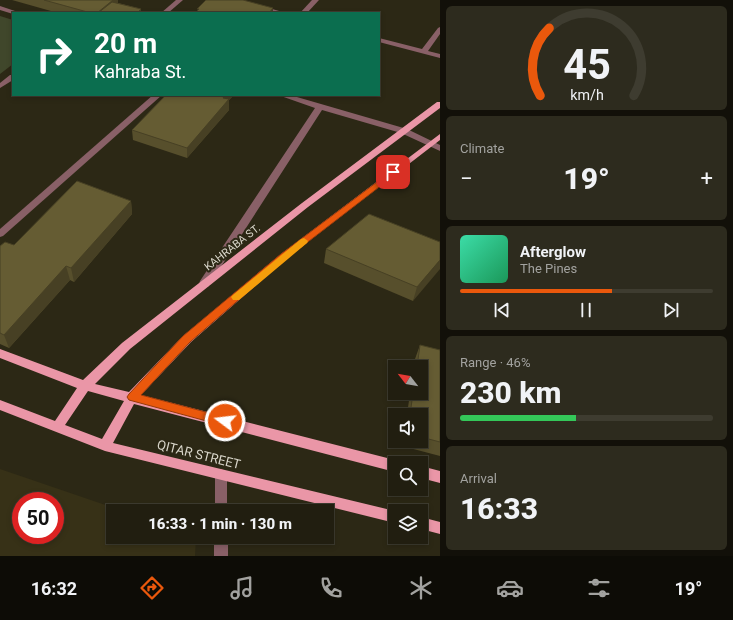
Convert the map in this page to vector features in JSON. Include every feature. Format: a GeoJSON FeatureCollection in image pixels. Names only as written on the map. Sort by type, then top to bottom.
{"type":"FeatureCollection","features":[{"type":"Feature","properties":{"kind":"main road","name":"KAHRABA ST."},"geometry":{"type":"LineString","coordinates":[[57,428],[85,386],[126,346],[204,284],[440,104]]}},
{"type":"Feature","properties":{"kind":"main road"},"geometry":{"type":"LineString","coordinates":[[105,446],[132,397],[187,339],[284,256],[440,136]]}},
{"type":"Feature","properties":{"kind":"main road"},"geometry":{"type":"LineString","coordinates":[[0,354],[85,386],[388,464]]}},
{"type":"Feature","properties":{"kind":"main road","name":"QITAR STREET"},"geometry":{"type":"LineString","coordinates":[[0,405],[105,446],[388,515]]}},
{"type":"Feature","properties":{"kind":"main road"},"geometry":{"type":"LineString","coordinates":[[428,474],[440,477]]}},
{"type":"Feature","properties":{"kind":"main road"},"geometry":{"type":"LineString","coordinates":[[428,525],[440,528]]}},
{"type":"Feature","properties":{"kind":"street"},"geometry":{"type":"LineString","coordinates":[[165,12],[180,0]]}},
{"type":"Feature","properties":{"kind":"street"},"geometry":{"type":"LineString","coordinates":[[234,0],[279,12]]}},
{"type":"Feature","properties":{"kind":"street"},"geometry":{"type":"LineString","coordinates":[[304,12],[316,0]]}},
{"type":"Feature","properties":{"kind":"street"},"geometry":{"type":"LineString","coordinates":[[0,8],[13,12]]}},
{"type":"Feature","properties":{"kind":"street"},"geometry":{"type":"LineString","coordinates":[[424,52],[440,29]]}},
{"type":"Feature","properties":{"kind":"street"},"geometry":{"type":"LineString","coordinates":[[380,40],[440,56]]}},
{"type":"Feature","properties":{"kind":"street"},"geometry":{"type":"LineString","coordinates":[[0,86],[12,78]]}},
{"type":"Feature","properties":{"kind":"street"},"geometry":{"type":"LineString","coordinates":[[0,234],[157,96]]}},
{"type":"Feature","properties":{"kind":"street"},"geometry":{"type":"LineString","coordinates":[[285,96],[320,108],[404,131],[440,148]]}},
{"type":"Feature","properties":{"kind":"street"},"geometry":{"type":"LineString","coordinates":[[204,284],[320,108]]}},
{"type":"Feature","properties":{"kind":"street"},"geometry":{"type":"LineString","coordinates":[[221,475],[221,504]]}},
{"type":"Feature","properties":{"kind":"street"},"geometry":{"type":"LineString","coordinates":[[221,544],[221,556]]}},
{"type":"Feature","properties":{"kind":"shaded area"},"geometry":{"type":"Polygon","coordinates":[[[0,469],[106,505],[106,544],[196,544],[195,556],[0,556],[0,469]]]}},
{"type":"Feature","properties":{"kind":"green space"},"geometry":{"type":"Polygon","coordinates":[[[0,16],[12,20],[12,65],[0,74],[0,16]]]}},
{"type":"Feature","properties":{"kind":"building"},"geometry":{"type":"Polygon","coordinates":[[[44,0],[113,0],[98,12],[87,12],[44,0]]]}},
{"type":"Feature","properties":{"kind":"building"},"geometry":{"type":"Polygon","coordinates":[[[206,0],[243,0],[273,8],[270,12],[196,12],[199,9],[197,9],[206,0]]]}},
{"type":"Feature","properties":{"kind":"building"},"geometry":{"type":"Polygon","coordinates":[[[112,2],[141,9],[138,12],[99,12],[112,2]]]}},
{"type":"Feature","properties":{"kind":"building"},"geometry":{"type":"Polygon","coordinates":[[[165,96],[224,96],[223,98],[229,99],[187,148],[132,130],[165,96]]]}},
{"type":"Feature","properties":{"kind":"building"},"geometry":{"type":"Polygon","coordinates":[[[77,181],[131,201],[71,268],[66,266],[4,335],[0,333],[0,246],[5,242],[14,245],[77,181]]]}},
{"type":"Feature","properties":{"kind":"building"},"geometry":{"type":"Polygon","coordinates":[[[369,214],[440,242],[440,260],[417,287],[326,249],[369,214]]]}},
{"type":"Feature","properties":{"kind":"building"},"geometry":{"type":"Polygon","coordinates":[[[420,345],[440,350],[440,442],[428,439],[428,408],[411,408],[412,400],[428,400],[428,360],[418,360],[420,345]]]}},
{"type":"Feature","properties":{"kind":"slow traffic"},"geometry":{"type":"LineString","coordinates":[[236,297],[304,241]]}},
{"type":"Feature","properties":{"kind":"route"},"geometry":{"type":"LineString","coordinates":[[225,421],[132,397],[187,339],[284,256],[393,172]]}}]}
